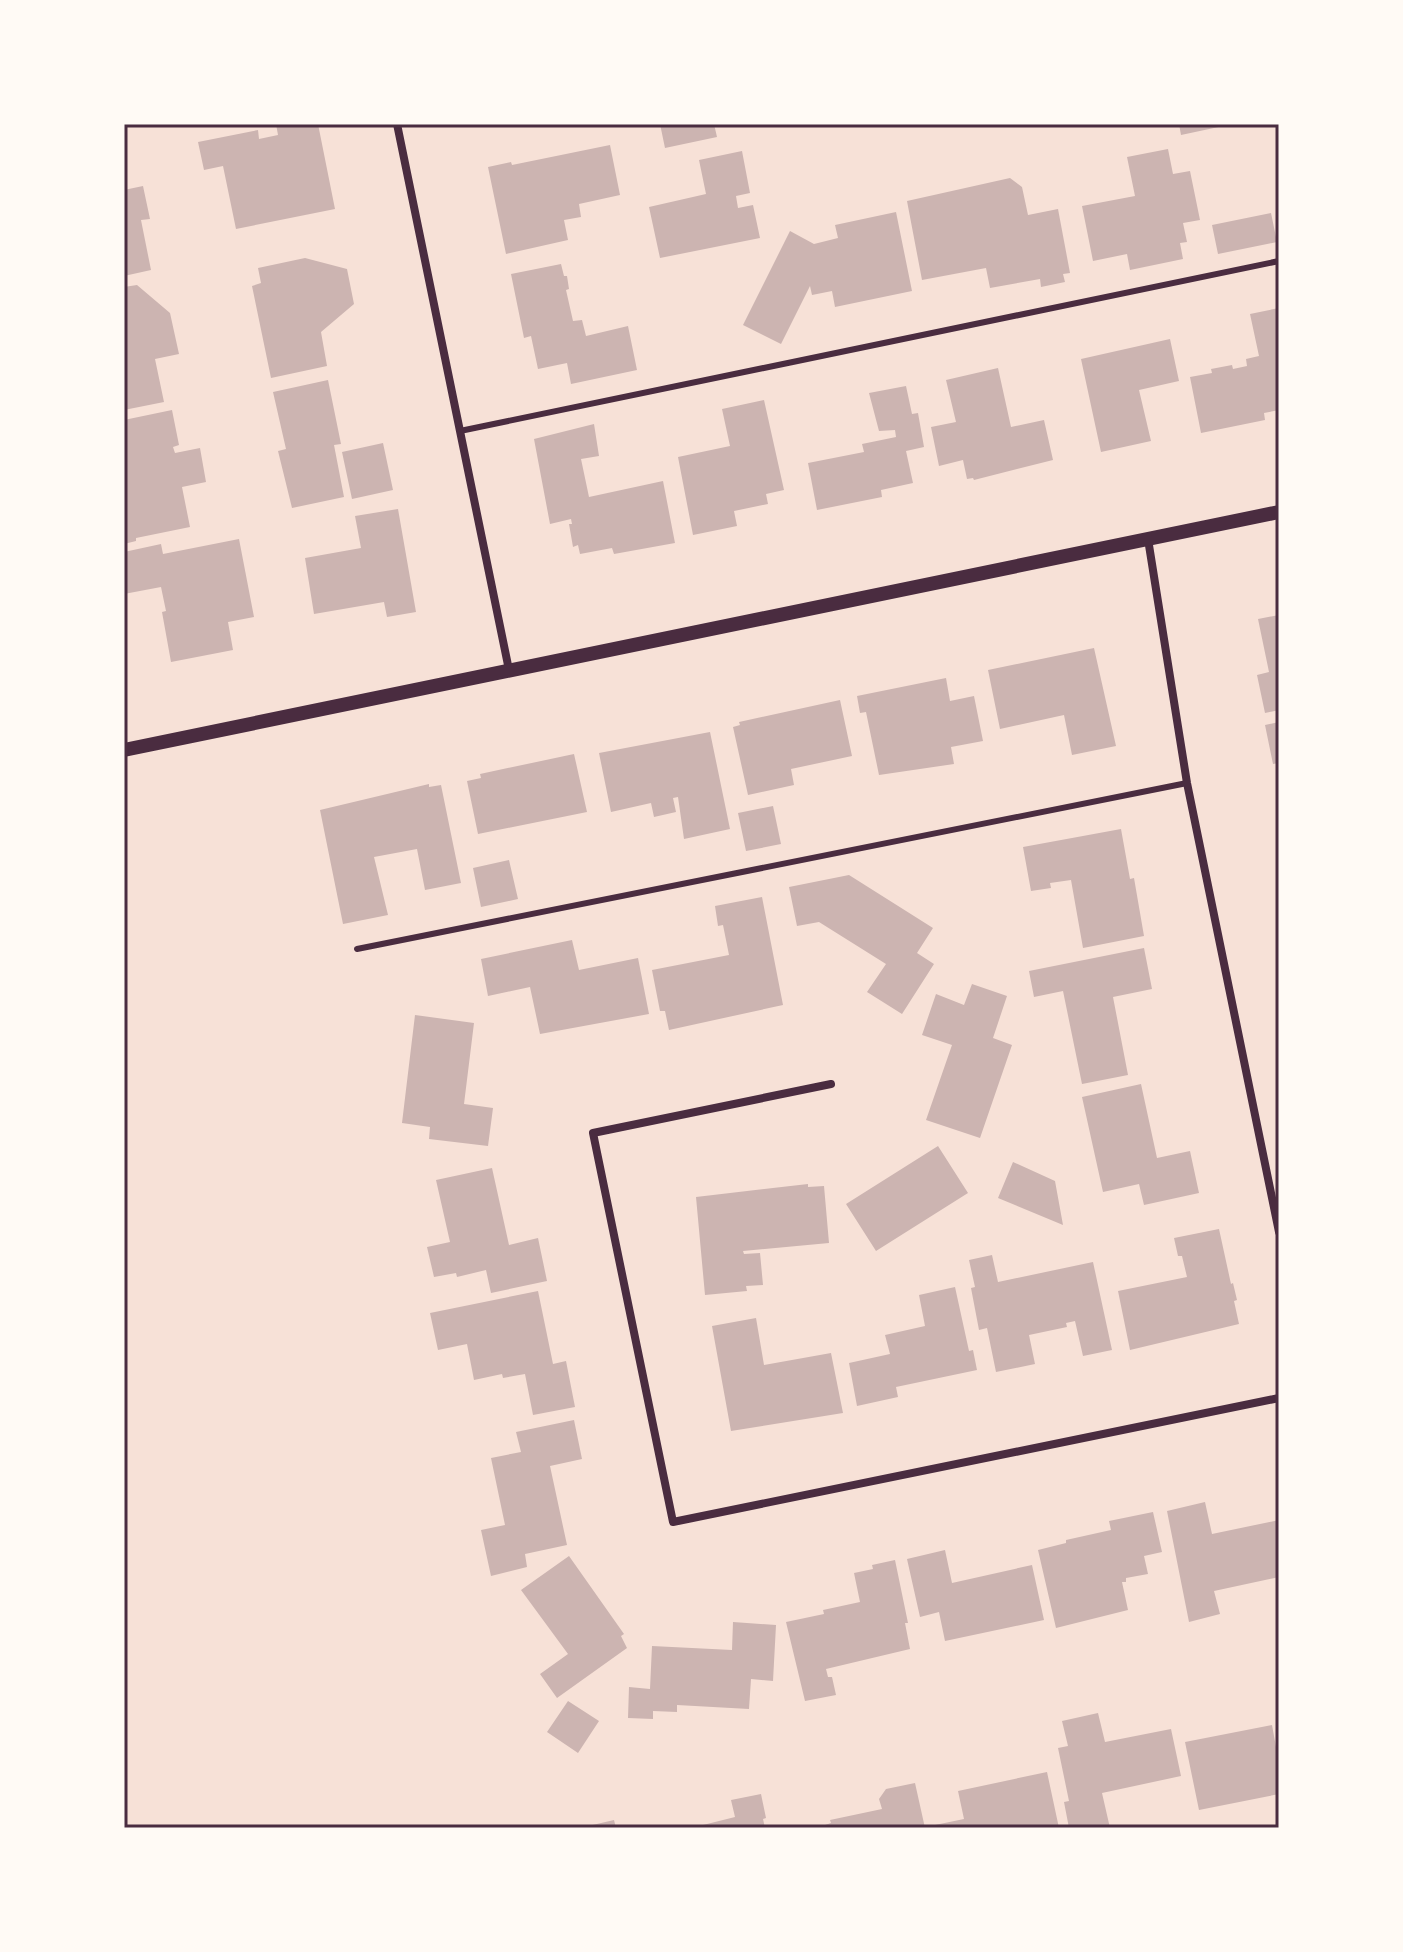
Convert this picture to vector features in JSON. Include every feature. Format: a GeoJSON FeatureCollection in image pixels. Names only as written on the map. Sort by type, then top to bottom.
{"type":"FeatureCollection","features":[{"type":"Feature","properties":{"kind":"street"},"geometry":{"type":"LineString","coordinates":[[397,124],[509,670]]}},
{"type":"Feature","properties":{"kind":"street"},"geometry":{"type":"LineString","coordinates":[[124,750],[1279,512]]}},
{"type":"Feature","properties":{"kind":"street"},"geometry":{"type":"LineString","coordinates":[[1148,539],[1187,783],[1279,1232]]}},
{"type":"Feature","properties":{"kind":"street"},"geometry":{"type":"LineString","coordinates":[[831,1084],[593,1133],[673,1522],[1279,1398]]}},
{"type":"Feature","properties":{"kind":"lane"},"geometry":{"type":"LineString","coordinates":[[460,431],[1279,261]]}},
{"type":"Feature","properties":{"kind":"lane"},"geometry":{"type":"LineString","coordinates":[[357,949],[1187,783]]}},
{"type":"Feature","properties":{"kind":"building"},"geometry":{"type":"Polygon","coordinates":[[[276,124],[318,124],[335,209],[236,229],[223,166],[204,170],[198,142],[258,130],[259,139],[278,135],[276,124]]]}},
{"type":"Feature","properties":{"kind":"building"},"geometry":{"type":"Polygon","coordinates":[[[660,124],[714,124],[717,137],[665,148],[660,124]]]}},
{"type":"Feature","properties":{"kind":"building"},"geometry":{"type":"Polygon","coordinates":[[[1179,124],[1228,124],[1228,125],[1181,135],[1179,124]]]}},
{"type":"Feature","properties":{"kind":"building"},"geometry":{"type":"Polygon","coordinates":[[[610,145],[620,195],[579,204],[581,217],[564,220],[568,240],[506,254],[488,167],[610,145]]]}},
{"type":"Feature","properties":{"kind":"building"},"geometry":{"type":"Polygon","coordinates":[[[1168,149],[1173,174],[1190,171],[1200,220],[1183,223],[1187,242],[1180,243],[1183,259],[1130,270],[1127,254],[1093,261],[1082,206],[1135,196],[1127,157],[1168,149]]]}},
{"type":"Feature","properties":{"kind":"building"},"geometry":{"type":"Polygon","coordinates":[[[742,151],[750,193],[736,196],[738,208],[753,205],[760,238],[660,258],[649,207],[706,194],[699,160],[742,151]]]}},
{"type":"Feature","properties":{"kind":"building"},"geometry":{"type":"Polygon","coordinates":[[[1010,178],[1022,187],[1028,215],[1058,209],[1070,273],[1063,274],[1065,282],[1041,287],[1040,279],[990,288],[986,268],[922,280],[907,201],[1010,178]]]}},
{"type":"Feature","properties":{"kind":"building"},"geometry":{"type":"Polygon","coordinates":[[[143,186],[150,219],[141,220],[151,270],[124,276],[124,190],[143,186]]]}},
{"type":"Feature","properties":{"kind":"building"},"geometry":{"type":"Polygon","coordinates":[[[896,212],[912,291],[835,307],[832,291],[812,295],[810,286],[781,344],[743,325],[790,231],[814,244],[838,238],[835,225],[896,212]]]}},
{"type":"Feature","properties":{"kind":"building"},"geometry":{"type":"Polygon","coordinates":[[[1271,213],[1277,242],[1218,254],[1212,225],[1271,213]]]}},
{"type":"Feature","properties":{"kind":"building"},"geometry":{"type":"Polygon","coordinates":[[[305,258],[347,269],[354,304],[321,332],[327,366],[271,378],[252,286],[261,283],[258,268],[305,258]]]}},
{"type":"Feature","properties":{"kind":"building"},"geometry":{"type":"Polygon","coordinates":[[[561,264],[564,276],[567,276],[569,289],[566,290],[573,321],[582,320],[586,336],[628,326],[637,370],[571,384],[567,363],[538,369],[531,336],[524,338],[511,274],[561,264]]]}},
{"type":"Feature","properties":{"kind":"building"},"geometry":{"type":"Polygon","coordinates":[[[137,285],[170,313],[179,354],[155,359],[164,402],[124,410],[124,287],[137,285]]]}},
{"type":"Feature","properties":{"kind":"building"},"geometry":{"type":"Polygon","coordinates":[[[1279,308],[1279,410],[1264,413],[1265,420],[1201,433],[1190,377],[1212,373],[1211,369],[1247,366],[1246,359],[1259,356],[1250,314],[1279,308]]]}},
{"type":"Feature","properties":{"kind":"building"},"geometry":{"type":"Polygon","coordinates":[[[1170,339],[1179,381],[1139,390],[1151,441],[1101,452],[1081,359],[1170,339]]]}},
{"type":"Feature","properties":{"kind":"building"},"geometry":{"type":"Polygon","coordinates":[[[998,368],[1011,427],[1044,420],[1053,460],[974,480],[967,479],[963,460],[939,466],[931,427],[956,422],[946,380],[998,368]]]}},
{"type":"Feature","properties":{"kind":"building"},"geometry":{"type":"Polygon","coordinates":[[[328,380],[341,444],[334,445],[344,497],[292,508],[278,451],[286,449],[273,392],[328,380]]]}},
{"type":"Feature","properties":{"kind":"building"},"geometry":{"type":"Polygon","coordinates":[[[906,386],[912,414],[918,413],[924,447],[906,451],[913,483],[881,490],[882,497],[817,510],[808,463],[864,452],[862,444],[896,437],[895,430],[879,431],[869,393],[906,386]]]}},
{"type":"Feature","properties":{"kind":"building"},"geometry":{"type":"Polygon","coordinates":[[[764,400],[784,490],[766,494],[768,504],[734,511],[737,526],[693,535],[678,457],[730,446],[722,409],[764,400]]]}},
{"type":"Feature","properties":{"kind":"building"},"geometry":{"type":"Polygon","coordinates":[[[172,410],[179,445],[173,447],[175,453],[200,448],[206,482],[182,487],[190,527],[136,538],[136,541],[124,544],[124,420],[172,410]]]}},
{"type":"Feature","properties":{"kind":"building"},"geometry":{"type":"Polygon","coordinates":[[[594,424],[599,456],[581,459],[589,497],[663,481],[675,543],[614,554],[612,548],[580,554],[578,545],[573,547],[571,519],[550,524],[534,439],[594,424]]]}},
{"type":"Feature","properties":{"kind":"building"},"geometry":{"type":"Polygon","coordinates":[[[383,443],[393,490],[352,499],[342,452],[383,443]]]}},
{"type":"Feature","properties":{"kind":"building"},"geometry":{"type":"Polygon","coordinates":[[[398,509],[416,612],[387,617],[384,602],[314,614],[305,558],[361,548],[355,516],[398,509]]]}},
{"type":"Feature","properties":{"kind":"building"},"geometry":{"type":"Polygon","coordinates":[[[239,539],[254,617],[228,622],[233,650],[171,662],[161,587],[124,594],[124,552],[161,544],[163,554],[239,539]]]}},
{"type":"Feature","properties":{"kind":"building"},"geometry":{"type":"Polygon","coordinates":[[[1279,615],[1279,710],[1265,713],[1257,675],[1269,672],[1258,619],[1279,615]]]}},
{"type":"Feature","properties":{"kind":"building"},"geometry":{"type":"Polygon","coordinates":[[[1094,648],[1116,746],[1072,755],[1064,715],[1000,729],[988,670],[1094,648]]]}},
{"type":"Feature","properties":{"kind":"building"},"geometry":{"type":"Polygon","coordinates":[[[946,678],[950,701],[974,696],[983,741],[951,747],[954,764],[879,775],[866,712],[860,713],[857,696],[946,678]]]}},
{"type":"Feature","properties":{"kind":"building"},"geometry":{"type":"Polygon","coordinates":[[[840,700],[852,756],[791,769],[794,785],[748,795],[733,727],[740,725],[739,722],[840,700]]]}},
{"type":"Feature","properties":{"kind":"building"},"geometry":{"type":"Polygon","coordinates":[[[1279,722],[1279,763],[1273,764],[1265,725],[1279,722]]]}},
{"type":"Feature","properties":{"kind":"building"},"geometry":{"type":"Polygon","coordinates":[[[710,732],[730,829],[684,839],[678,797],[673,798],[676,812],[654,817],[651,803],[611,812],[599,753],[710,732]]]}},
{"type":"Feature","properties":{"kind":"building"},"geometry":{"type":"Polygon","coordinates":[[[574,754],[587,812],[478,834],[467,781],[481,778],[480,774],[574,754]]]}},
{"type":"Feature","properties":{"kind":"building"},"geometry":{"type":"Polygon","coordinates":[[[429,784],[429,787],[441,785],[461,883],[425,890],[417,849],[374,857],[388,915],[343,924],[320,810],[429,784]]]}},
{"type":"Feature","properties":{"kind":"building"},"geometry":{"type":"Polygon","coordinates":[[[773,806],[781,844],[746,851],[738,813],[773,806]]]}},
{"type":"Feature","properties":{"kind":"building"},"geometry":{"type":"Polygon","coordinates":[[[1121,829],[1130,879],[1134,878],[1144,936],[1083,948],[1071,880],[1050,883],[1051,888],[1031,891],[1023,847],[1121,829]]]}},
{"type":"Feature","properties":{"kind":"building"},"geometry":{"type":"Polygon","coordinates":[[[509,860],[518,899],[481,907],[473,868],[509,860]]]}},
{"type":"Feature","properties":{"kind":"building"},"geometry":{"type":"Polygon","coordinates":[[[849,875],[933,928],[917,953],[934,964],[902,1014],[867,992],[886,964],[819,922],[797,926],[789,887],[849,875]]]}},
{"type":"Feature","properties":{"kind":"building"},"geometry":{"type":"Polygon","coordinates":[[[762,897],[783,1005],[669,1030],[665,1011],[660,1011],[652,970],[729,955],[723,925],[718,926],[715,906],[762,897]]]}},
{"type":"Feature","properties":{"kind":"building"},"geometry":{"type":"Polygon","coordinates":[[[572,940],[579,970],[638,958],[649,1014],[540,1034],[530,987],[488,996],[481,959],[572,940]]]}},
{"type":"Feature","properties":{"kind":"building"},"geometry":{"type":"Polygon","coordinates":[[[1144,948],[1152,989],[1113,997],[1128,1075],[1082,1084],[1063,991],[1034,997],[1029,971],[1144,948]]]}},
{"type":"Feature","properties":{"kind":"building"},"geometry":{"type":"Polygon","coordinates":[[[972,984],[1007,996],[993,1038],[1012,1045],[980,1138],[926,1120],[952,1045],[922,1035],[936,994],[964,1005],[972,984]]]}},
{"type":"Feature","properties":{"kind":"building"},"geometry":{"type":"Polygon","coordinates":[[[415,1015],[474,1023],[464,1104],[493,1108],[488,1146],[429,1139],[430,1127],[402,1123],[415,1015]]]}},
{"type":"Feature","properties":{"kind":"building"},"geometry":{"type":"Polygon","coordinates":[[[1141,1084],[1157,1158],[1190,1151],[1199,1193],[1144,1205],[1139,1184],[1103,1192],[1082,1097],[1141,1084]]]}},
{"type":"Feature","properties":{"kind":"building"},"geometry":{"type":"Polygon","coordinates":[[[938,1146],[968,1193],[876,1251],[846,1204],[938,1146]]]}},
{"type":"Feature","properties":{"kind":"building"},"geometry":{"type":"Polygon","coordinates":[[[1013,1162],[1055,1181],[1063,1225],[998,1198],[1013,1162]]]}},
{"type":"Feature","properties":{"kind":"building"},"geometry":{"type":"Polygon","coordinates":[[[492,1168],[509,1245],[538,1238],[547,1281],[491,1293],[486,1270],[457,1277],[456,1273],[434,1277],[427,1247],[450,1242],[436,1180],[492,1168]]]}},
{"type":"Feature","properties":{"kind":"building"},"geometry":{"type":"Polygon","coordinates":[[[808,1184],[808,1187],[824,1186],[829,1243],[743,1251],[744,1254],[760,1253],[763,1285],[746,1286],[747,1291],[705,1295],[696,1197],[808,1184]]]}},
{"type":"Feature","properties":{"kind":"building"},"geometry":{"type":"Polygon","coordinates":[[[1219,1229],[1237,1300],[1234,1301],[1239,1324],[1130,1350],[1118,1291],[1187,1277],[1174,1238],[1219,1229]]]}},
{"type":"Feature","properties":{"kind":"building"},"geometry":{"type":"Polygon","coordinates":[[[992,1255],[998,1282],[1093,1262],[1112,1350],[1083,1356],[1075,1321],[1066,1323],[1067,1327],[1029,1335],[1035,1364],[996,1372],[987,1328],[979,1330],[969,1260],[992,1255]]]}},
{"type":"Feature","properties":{"kind":"building"},"geometry":{"type":"Polygon","coordinates":[[[955,1287],[969,1351],[973,1350],[977,1370],[896,1387],[898,1397],[857,1406],[849,1363],[890,1354],[885,1335],[925,1326],[919,1295],[955,1287]]]}},
{"type":"Feature","properties":{"kind":"building"},"geometry":{"type":"Polygon","coordinates":[[[538,1291],[553,1364],[566,1361],[575,1407],[533,1415],[525,1374],[503,1378],[502,1374],[474,1380],[467,1344],[438,1350],[430,1313],[538,1291]]]}},
{"type":"Feature","properties":{"kind":"building"},"geometry":{"type":"Polygon","coordinates":[[[756,1318],[764,1365],[831,1353],[843,1413],[731,1431],[712,1326],[756,1318]]]}},
{"type":"Feature","properties":{"kind":"building"},"geometry":{"type":"Polygon","coordinates":[[[574,1420],[582,1459],[550,1466],[567,1545],[525,1554],[527,1567],[491,1576],[481,1530],[505,1525],[491,1458],[521,1452],[516,1432],[574,1420]]]}},
{"type":"Feature","properties":{"kind":"building"},"geometry":{"type":"Polygon","coordinates":[[[1205,1502],[1212,1534],[1279,1520],[1279,1577],[1214,1591],[1220,1614],[1189,1622],[1167,1511],[1205,1502]]]}},
{"type":"Feature","properties":{"kind":"building"},"geometry":{"type":"Polygon","coordinates":[[[1153,1512],[1162,1552],[1144,1556],[1148,1574],[1126,1578],[1126,1582],[1122,1582],[1128,1610],[1056,1628],[1038,1550],[1111,1530],[1109,1521],[1153,1512]]]}},
{"type":"Feature","properties":{"kind":"building"},"geometry":{"type":"Polygon","coordinates":[[[945,1550],[952,1583],[1032,1565],[1044,1620],[945,1641],[939,1612],[920,1617],[907,1559],[945,1550]]]}},
{"type":"Feature","properties":{"kind":"building"},"geometry":{"type":"Polygon","coordinates":[[[569,1556],[624,1634],[621,1636],[627,1648],[557,1698],[540,1674],[568,1654],[521,1590],[569,1556]]]}},
{"type":"Feature","properties":{"kind":"building"},"geometry":{"type":"Polygon","coordinates":[[[895,1560],[910,1649],[826,1669],[828,1677],[832,1677],[836,1695],[805,1701],[786,1622],[860,1602],[854,1573],[895,1560]]]}},
{"type":"Feature","properties":{"kind":"building"},"geometry":{"type":"Polygon","coordinates":[[[733,1622],[776,1625],[773,1681],[751,1679],[749,1709],[677,1705],[677,1712],[653,1711],[653,1719],[628,1718],[629,1687],[650,1689],[652,1646],[732,1650],[733,1622]]]}},
{"type":"Feature","properties":{"kind":"building"},"geometry":{"type":"Polygon","coordinates":[[[568,1701],[599,1721],[578,1753],[547,1732],[568,1701]]]}},
{"type":"Feature","properties":{"kind":"building"},"geometry":{"type":"Polygon","coordinates":[[[1098,1713],[1105,1742],[1171,1729],[1181,1776],[1102,1793],[1110,1828],[1069,1828],[1064,1802],[1069,1801],[1058,1748],[1068,1746],[1062,1721],[1098,1713]]]}},
{"type":"Feature","properties":{"kind":"building"},"geometry":{"type":"Polygon","coordinates":[[[1272,1725],[1276,1747],[1279,1747],[1279,1794],[1199,1810],[1185,1742],[1272,1725]]]}},
{"type":"Feature","properties":{"kind":"building"},"geometry":{"type":"Polygon","coordinates":[[[1047,1772],[1059,1828],[936,1828],[935,1825],[964,1819],[958,1791],[1047,1772]]]}},
{"type":"Feature","properties":{"kind":"building"},"geometry":{"type":"Polygon","coordinates":[[[915,1783],[925,1828],[816,1828],[831,1823],[830,1820],[882,1809],[879,1799],[886,1789],[915,1783]]]}},
{"type":"Feature","properties":{"kind":"building"},"geometry":{"type":"Polygon","coordinates":[[[761,1794],[765,1828],[691,1828],[735,1817],[731,1800],[761,1794]]]}},
{"type":"Feature","properties":{"kind":"building"},"geometry":{"type":"Polygon","coordinates":[[[614,1820],[616,1828],[584,1828],[584,1827],[614,1820]]]}}]}
